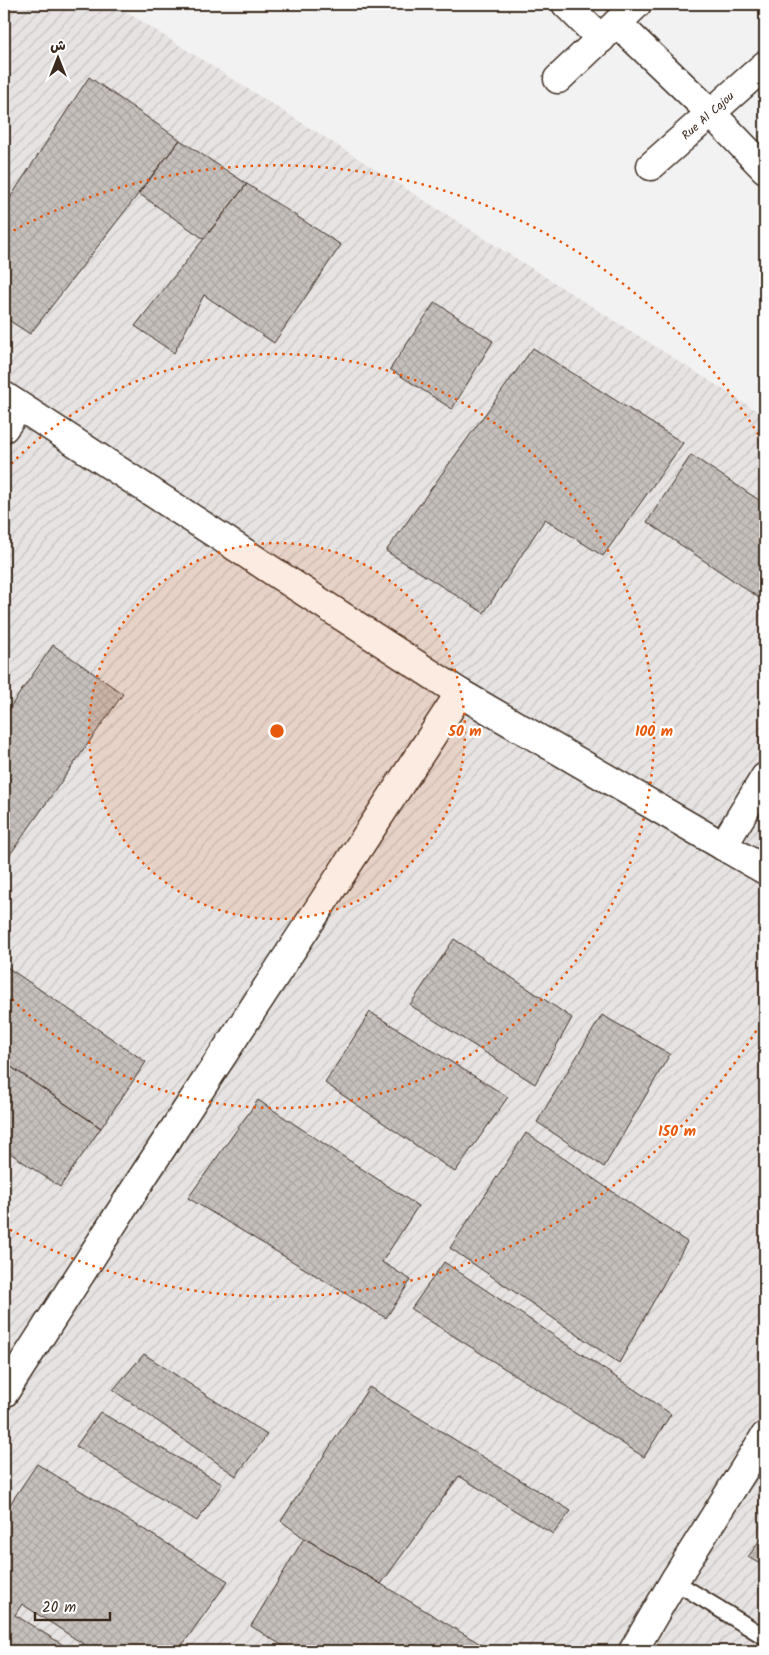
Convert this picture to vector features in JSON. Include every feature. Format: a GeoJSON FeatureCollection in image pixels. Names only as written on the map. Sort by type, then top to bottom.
{"type":"FeatureCollection","features":[{"type":"Feature","properties":{"kind":"street"},"geometry":{"type":"LineString","coordinates":[[566,4],[609,31],[711,113],[765,169]]}},
{"type":"Feature","properties":{"kind":"street"},"geometry":{"type":"LineString","coordinates":[[558,79],[637,4]]}},
{"type":"Feature","properties":{"kind":"street","name":"Rue Al Cajou"},"geometry":{"type":"LineString","coordinates":[[651,166],[765,65]]}},
{"type":"Feature","properties":{"kind":"street"},"geometry":{"type":"LineString","coordinates":[[9,410],[460,693],[765,870]]}},
{"type":"Feature","properties":{"kind":"street"},"geometry":{"type":"LineString","coordinates":[[4,1393],[146,1172],[460,693]]}},
{"type":"Feature","properties":{"kind":"street"},"geometry":{"type":"LineString","coordinates":[[724,846],[765,777]]}},
{"type":"Feature","properties":{"kind":"street"},"geometry":{"type":"LineString","coordinates":[[633,1651],[674,1581],[765,1436]]}},
{"type":"Feature","properties":{"kind":"lane"},"geometry":{"type":"LineString","coordinates":[[674,1581],[765,1637]]}},
{"type":"Feature","properties":{"kind":"shaded area"},"geometry":{"type":"Polygon","coordinates":[[[4,4],[114,4],[765,416],[765,1651],[4,1651],[4,4]]]}},
{"type":"Feature","properties":{"kind":"building"},"geometry":{"type":"Polygon","coordinates":[[[89,77],[180,140],[30,334],[4,317],[4,207],[89,77]]]}},
{"type":"Feature","properties":{"kind":"building"},"geometry":{"type":"Polygon","coordinates":[[[180,140],[247,184],[204,239],[138,193],[180,140]]]}},
{"type":"Feature","properties":{"kind":"building"},"geometry":{"type":"Polygon","coordinates":[[[247,184],[341,245],[274,343],[204,295],[174,353],[135,326],[247,184]]]}},
{"type":"Feature","properties":{"kind":"building"},"geometry":{"type":"Polygon","coordinates":[[[435,302],[493,341],[452,409],[390,369],[435,302]]]}},
{"type":"Feature","properties":{"kind":"building"},"geometry":{"type":"Polygon","coordinates":[[[533,348],[683,443],[603,556],[545,519],[484,613],[386,551],[533,348]]]}},
{"type":"Feature","properties":{"kind":"building"},"geometry":{"type":"Polygon","coordinates":[[[691,455],[765,504],[765,602],[647,522],[691,455]]]}},
{"type":"Feature","properties":{"kind":"building"},"geometry":{"type":"Polygon","coordinates":[[[53,645],[123,694],[4,863],[4,716],[53,645]]]}},
{"type":"Feature","properties":{"kind":"building"},"geometry":{"type":"Polygon","coordinates":[[[454,939],[572,1018],[535,1084],[410,1005],[454,939]]]}},
{"type":"Feature","properties":{"kind":"building"},"geometry":{"type":"Polygon","coordinates":[[[4,965],[146,1062],[101,1128],[4,1062],[4,965]]]}},
{"type":"Feature","properties":{"kind":"building"},"geometry":{"type":"Polygon","coordinates":[[[370,1012],[508,1097],[455,1172],[325,1083],[370,1012]]]}},
{"type":"Feature","properties":{"kind":"building"},"geometry":{"type":"Polygon","coordinates":[[[602,1015],[670,1054],[604,1167],[537,1122],[602,1015]]]}},
{"type":"Feature","properties":{"kind":"building"},"geometry":{"type":"Polygon","coordinates":[[[4,1062],[101,1128],[60,1187],[4,1149],[4,1062]]]}},
{"type":"Feature","properties":{"kind":"building"},"geometry":{"type":"Polygon","coordinates":[[[258,1100],[418,1206],[382,1262],[411,1280],[386,1318],[188,1198],[258,1100]]]}},
{"type":"Feature","properties":{"kind":"building"},"geometry":{"type":"Polygon","coordinates":[[[526,1133],[687,1242],[619,1363],[450,1248],[526,1133]]]}},
{"type":"Feature","properties":{"kind":"building"},"geometry":{"type":"Polygon","coordinates":[[[444,1262],[671,1414],[644,1457],[411,1309],[444,1262]]]}},
{"type":"Feature","properties":{"kind":"building"},"geometry":{"type":"Polygon","coordinates":[[[144,1354],[267,1435],[236,1476],[113,1390],[144,1354]]]}},
{"type":"Feature","properties":{"kind":"building"},"geometry":{"type":"Polygon","coordinates":[[[369,1387],[571,1511],[553,1534],[459,1476],[381,1584],[304,1538],[281,1521],[369,1387]]]}},
{"type":"Feature","properties":{"kind":"building"},"geometry":{"type":"Polygon","coordinates":[[[100,1412],[222,1484],[197,1521],[76,1446],[100,1412]]]}},
{"type":"Feature","properties":{"kind":"building"},"geometry":{"type":"Polygon","coordinates":[[[37,1464],[228,1581],[178,1651],[94,1651],[22,1604],[15,1615],[73,1651],[4,1651],[4,1513],[37,1464]]]}},
{"type":"Feature","properties":{"kind":"building"},"geometry":{"type":"Polygon","coordinates":[[[765,1533],[765,1567],[748,1557],[765,1533]]]}},
{"type":"Feature","properties":{"kind":"building"},"geometry":{"type":"Polygon","coordinates":[[[304,1538],[492,1651],[291,1651],[251,1626],[304,1538]]]}}]}
